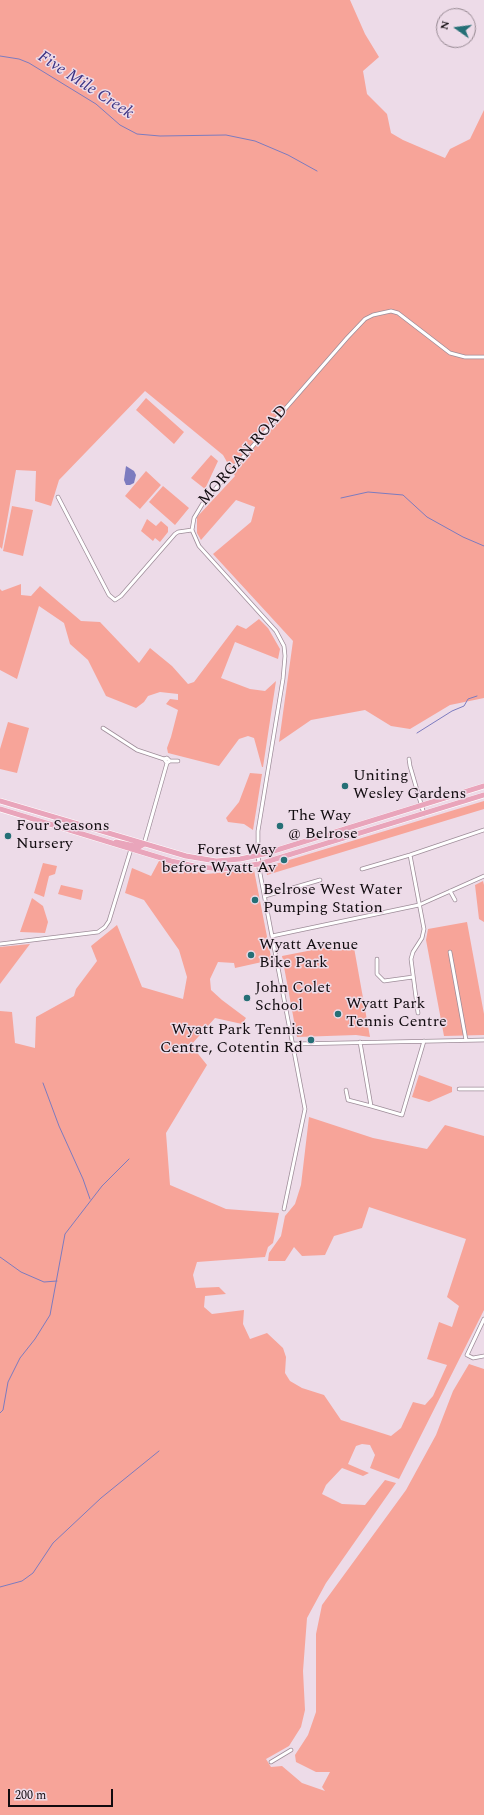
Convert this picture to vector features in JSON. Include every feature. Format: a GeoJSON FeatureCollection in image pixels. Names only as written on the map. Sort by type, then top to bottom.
{"type":"FeatureCollection","features":[{"type":"Feature","properties":{"kind":"main road"},"geometry":{"type":"LineString","coordinates":[[0,801],[186,856],[210,860],[240,859],[258,856],[484,786]]}},
{"type":"Feature","properties":{"kind":"main road"},"geometry":{"type":"LineString","coordinates":[[0,809],[171,861],[213,869],[240,868],[259,864],[484,795]]}},
{"type":"Feature","properties":{"kind":"main road"},"geometry":{"type":"LineString","coordinates":[[108,842],[114,841],[138,847],[144,844]]}},
{"type":"Feature","properties":{"kind":"main road"},"geometry":{"type":"LineString","coordinates":[[144,844],[148,850],[164,856],[171,861]]}},
{"type":"Feature","properties":{"kind":"street","name":"MORGAN ROAD"},"geometry":{"type":"LineString","coordinates":[[192,530],[194,518],[203,503],[365,319],[382,312],[391,311],[398,313],[450,353],[465,357],[484,357]]}},
{"type":"Feature","properties":{"kind":"street"},"geometry":{"type":"LineString","coordinates":[[58,497],[109,595],[115,600],[175,534],[178,532],[192,530],[199,546],[276,631],[284,646],[285,656],[282,679],[258,831],[259,864],[305,1109],[284,1209]]}},
{"type":"Feature","properties":{"kind":"street"},"geometry":{"type":"LineString","coordinates":[[102,728],[137,750],[169,762],[178,761]]}},
{"type":"Feature","properties":{"kind":"street"},"geometry":{"type":"LineString","coordinates":[[409,758],[424,814]]}},
{"type":"Feature","properties":{"kind":"street"},"geometry":{"type":"LineString","coordinates":[[144,844],[169,762]]}},
{"type":"Feature","properties":{"kind":"street"},"geometry":{"type":"LineString","coordinates":[[362,869],[410,855],[484,830]]}},
{"type":"Feature","properties":{"kind":"street"},"geometry":{"type":"LineString","coordinates":[[0,944],[98,932],[105,927],[109,921],[131,849]]}},
{"type":"Feature","properties":{"kind":"street"},"geometry":{"type":"LineString","coordinates":[[410,855],[424,932],[411,955],[418,1012]]}},
{"type":"Feature","properties":{"kind":"street"},"geometry":{"type":"LineString","coordinates":[[272,936],[419,905],[484,876]]}},
{"type":"Feature","properties":{"kind":"street"},"geometry":{"type":"LineString","coordinates":[[265,896],[320,880]]}},
{"type":"Feature","properties":{"kind":"street"},"geometry":{"type":"LineString","coordinates":[[450,891],[455,900]]}},
{"type":"Feature","properties":{"kind":"street"},"geometry":{"type":"LineString","coordinates":[[450,952],[466,1040]]}},
{"type":"Feature","properties":{"kind":"street"},"geometry":{"type":"LineString","coordinates":[[377,959],[377,974],[384,981],[414,977]]}},
{"type":"Feature","properties":{"kind":"street"},"geometry":{"type":"LineString","coordinates":[[293,1044],[484,1040]]}},
{"type":"Feature","properties":{"kind":"street"},"geometry":{"type":"LineString","coordinates":[[346,1090],[348,1100],[402,1115],[424,1041]]}},
{"type":"Feature","properties":{"kind":"street"},"geometry":{"type":"LineString","coordinates":[[360,1042],[371,1106]]}},
{"type":"Feature","properties":{"kind":"street"},"geometry":{"type":"LineString","coordinates":[[458,1089],[484,1089]]}},
{"type":"Feature","properties":{"kind":"street"},"geometry":{"type":"LineString","coordinates":[[484,1319],[466,1355],[473,1358],[484,1356]]}},
{"type":"Feature","properties":{"kind":"street"},"geometry":{"type":"LineString","coordinates":[[271,1762],[291,1750]]}},
{"type":"Feature","properties":{"kind":"shaded area"},"geometry":{"type":"Polygon","coordinates":[[[0,0],[350,0],[365,34],[379,57],[363,71],[367,94],[387,114],[391,133],[403,140],[445,158],[450,149],[470,139],[484,110],[484,698],[450,705],[410,729],[391,726],[365,710],[311,720],[279,742],[293,641],[213,554],[251,522],[255,507],[236,500],[201,540],[197,533],[197,517],[235,476],[223,455],[145,391],[59,480],[51,506],[35,501],[36,471],[16,470],[2,549],[0,547],[0,0]]]}},
{"type":"Feature","properties":{"kind":"shaded area"},"geometry":{"type":"Polygon","coordinates":[[[146,398],[184,432],[174,444],[136,410],[146,398]]]}},
{"type":"Feature","properties":{"kind":"shaded area"},"geometry":{"type":"Polygon","coordinates":[[[211,455],[218,461],[205,489],[191,478],[211,455]]]}},
{"type":"Feature","properties":{"kind":"shaded area"},"geometry":{"type":"Polygon","coordinates":[[[126,466],[134,471],[136,475],[134,483],[130,485],[126,485],[124,480],[126,466]]]}},
{"type":"Feature","properties":{"kind":"shaded area"},"geometry":{"type":"Polygon","coordinates":[[[146,471],[161,485],[140,509],[125,496],[146,471]]]}},
{"type":"Feature","properties":{"kind":"shaded area"},"geometry":{"type":"Polygon","coordinates":[[[163,486],[189,508],[175,525],[149,502],[163,486]]]}},
{"type":"Feature","properties":{"kind":"shaded area"},"geometry":{"type":"Polygon","coordinates":[[[12,506],[33,510],[23,556],[3,551],[12,506]]]}},
{"type":"Feature","properties":{"kind":"shaded area"},"geometry":{"type":"Polygon","coordinates":[[[147,519],[156,526],[161,521],[168,527],[168,532],[160,542],[155,538],[153,541],[141,531],[147,519]]]}},
{"type":"Feature","properties":{"kind":"shaded area"},"geometry":{"type":"Polygon","coordinates":[[[21,584],[21,595],[31,596],[40,586],[81,621],[100,622],[139,663],[150,648],[172,666],[188,684],[194,682],[237,625],[246,629],[259,619],[268,628],[280,649],[278,659],[235,642],[221,678],[250,689],[265,691],[276,681],[263,767],[254,738],[248,736],[239,739],[219,766],[168,753],[167,748],[178,710],[166,704],[170,699],[178,700],[178,694],[160,692],[148,696],[144,702],[136,708],[106,696],[88,660],[70,644],[64,623],[39,606],[17,679],[0,670],[0,589],[2,591],[21,584]]]}},
{"type":"Feature","properties":{"kind":"shaded area"},"geometry":{"type":"Polygon","coordinates":[[[8,722],[29,728],[17,773],[0,769],[0,749],[8,722]]]}},
{"type":"Feature","properties":{"kind":"shaded area"},"geometry":{"type":"Polygon","coordinates":[[[250,773],[262,774],[253,830],[244,824],[228,822],[226,818],[239,802],[250,773]]]}},
{"type":"Feature","properties":{"kind":"shaded area"},"geometry":{"type":"Polygon","coordinates":[[[484,801],[484,809],[267,875],[266,867],[484,801]]]}},
{"type":"Feature","properties":{"kind":"shaded area"},"geometry":{"type":"Polygon","coordinates":[[[159,861],[205,874],[254,870],[271,957],[271,960],[235,968],[234,963],[218,962],[210,979],[211,990],[246,1018],[242,1024],[215,1018],[191,1045],[207,1065],[166,1133],[170,1185],[226,1209],[279,1213],[273,1243],[268,1247],[265,1257],[197,1262],[193,1275],[196,1288],[219,1287],[226,1294],[205,1296],[204,1307],[212,1314],[244,1310],[243,1324],[250,1339],[267,1333],[283,1348],[286,1357],[285,1373],[290,1381],[302,1388],[324,1395],[341,1420],[391,1436],[401,1428],[413,1402],[425,1405],[433,1396],[447,1365],[427,1359],[439,1322],[452,1327],[459,1306],[447,1297],[466,1239],[369,1207],[362,1228],[334,1236],[325,1255],[302,1256],[294,1247],[285,1261],[268,1261],[269,1253],[281,1236],[285,1216],[295,1204],[301,1185],[309,1117],[373,1138],[427,1149],[445,1125],[484,1136],[484,1310],[399,1479],[370,1468],[375,1455],[370,1445],[362,1444],[356,1446],[348,1464],[369,1473],[363,1476],[342,1468],[326,1485],[322,1494],[342,1504],[365,1505],[385,1480],[396,1483],[326,1583],[307,1618],[303,1671],[305,1710],[301,1727],[289,1746],[266,1759],[271,1767],[282,1766],[302,1783],[325,1791],[322,1787],[330,1772],[316,1772],[296,1762],[295,1755],[308,1735],[316,1712],[316,1634],[322,1605],[406,1490],[436,1435],[453,1391],[469,1364],[484,1369],[484,1815],[0,1815],[0,1011],[12,1012],[15,1043],[35,1048],[36,1017],[74,996],[76,989],[97,961],[91,946],[117,925],[142,987],[183,999],[187,977],[179,950],[144,900],[125,893],[132,868],[151,876],[159,861]]]}},
{"type":"Feature","properties":{"kind":"shaded area"},"geometry":{"type":"Polygon","coordinates":[[[43,863],[57,866],[55,874],[49,876],[44,897],[34,893],[43,863]]]}},
{"type":"Feature","properties":{"kind":"shaded area"},"geometry":{"type":"Polygon","coordinates":[[[483,881],[484,922],[479,919],[475,885],[483,881]]]}},
{"type":"Feature","properties":{"kind":"shaded area"},"geometry":{"type":"Polygon","coordinates":[[[61,885],[83,890],[81,900],[58,894],[61,885]]]}},
{"type":"Feature","properties":{"kind":"shaded area"},"geometry":{"type":"Polygon","coordinates":[[[32,898],[43,906],[48,922],[45,933],[20,932],[32,898]]]}},
{"type":"Feature","properties":{"kind":"shaded area"},"geometry":{"type":"Polygon","coordinates":[[[467,922],[484,1014],[484,1035],[444,1036],[426,940],[428,929],[467,922]]]}},
{"type":"Feature","properties":{"kind":"shaded area"},"geometry":{"type":"Polygon","coordinates":[[[353,942],[370,1037],[356,1035],[297,1037],[282,956],[353,942]]]}},
{"type":"Feature","properties":{"kind":"shaded area"},"geometry":{"type":"Polygon","coordinates":[[[30,944],[0,984],[0,947],[30,944]]]}},
{"type":"Feature","properties":{"kind":"shaded area"},"geometry":{"type":"Polygon","coordinates":[[[419,1075],[452,1087],[452,1092],[429,1102],[412,1097],[419,1075]]]}},
{"type":"Feature","properties":{"kind":"waterway","name":"Five Mile Creek"},"geometry":{"type":"LineString","coordinates":[[0,56],[19,59],[29,63],[96,104],[120,125],[137,134],[160,136],[226,135],[255,141],[288,155],[317,171]]}},
{"type":"Feature","properties":{"kind":"waterway"},"geometry":{"type":"LineString","coordinates":[[341,498],[368,492],[403,495],[427,517],[463,537],[484,546]]}},
{"type":"Feature","properties":{"kind":"waterway"},"geometry":{"type":"LineString","coordinates":[[417,733],[452,711],[464,706],[468,699],[477,696]]}},
{"type":"Feature","properties":{"kind":"waterway"},"geometry":{"type":"LineString","coordinates":[[43,1083],[59,1126],[83,1179],[90,1199]]}},
{"type":"Feature","properties":{"kind":"waterway"},"geometry":{"type":"LineString","coordinates":[[0,1413],[3,1410],[8,1382],[20,1358],[35,1339],[50,1315],[65,1234],[102,1186],[129,1159]]}},
{"type":"Feature","properties":{"kind":"waterway"},"geometry":{"type":"LineString","coordinates":[[0,1257],[21,1272],[44,1282],[57,1281]]}},
{"type":"Feature","properties":{"kind":"waterway"},"geometry":{"type":"LineString","coordinates":[[0,1587],[22,1581],[33,1573],[53,1543],[101,1498],[159,1451]]}},
{"type":"Feature","properties":{"kind":"place","name":"Uniting Wesley Gardens"},"geometry":{"type":"Point","coordinates":[345,786]}},
{"type":"Feature","properties":{"kind":"place","name":"The Way @ Belrose"},"geometry":{"type":"Point","coordinates":[280,826]}},
{"type":"Feature","properties":{"kind":"place","name":"Four Seasons Nursery"},"geometry":{"type":"Point","coordinates":[8,836]}},
{"type":"Feature","properties":{"kind":"place","name":"Forest Way before Wyatt Av"},"geometry":{"type":"Point","coordinates":[284,860]}},
{"type":"Feature","properties":{"kind":"place","name":"Belrose West Water Pumping Station"},"geometry":{"type":"Point","coordinates":[255,900]}},
{"type":"Feature","properties":{"kind":"place","name":"Wyatt Avenue Bike Park"},"geometry":{"type":"Point","coordinates":[251,955]}},
{"type":"Feature","properties":{"kind":"place","name":"John Colet School"},"geometry":{"type":"Point","coordinates":[247,998]}},
{"type":"Feature","properties":{"kind":"place","name":"Wyatt Park Tennis Centre"},"geometry":{"type":"Point","coordinates":[338,1014]}},
{"type":"Feature","properties":{"kind":"place","name":"Wyatt Park Tennis Centre, Cotentin Rd"},"geometry":{"type":"Point","coordinates":[311,1040]}}]}
